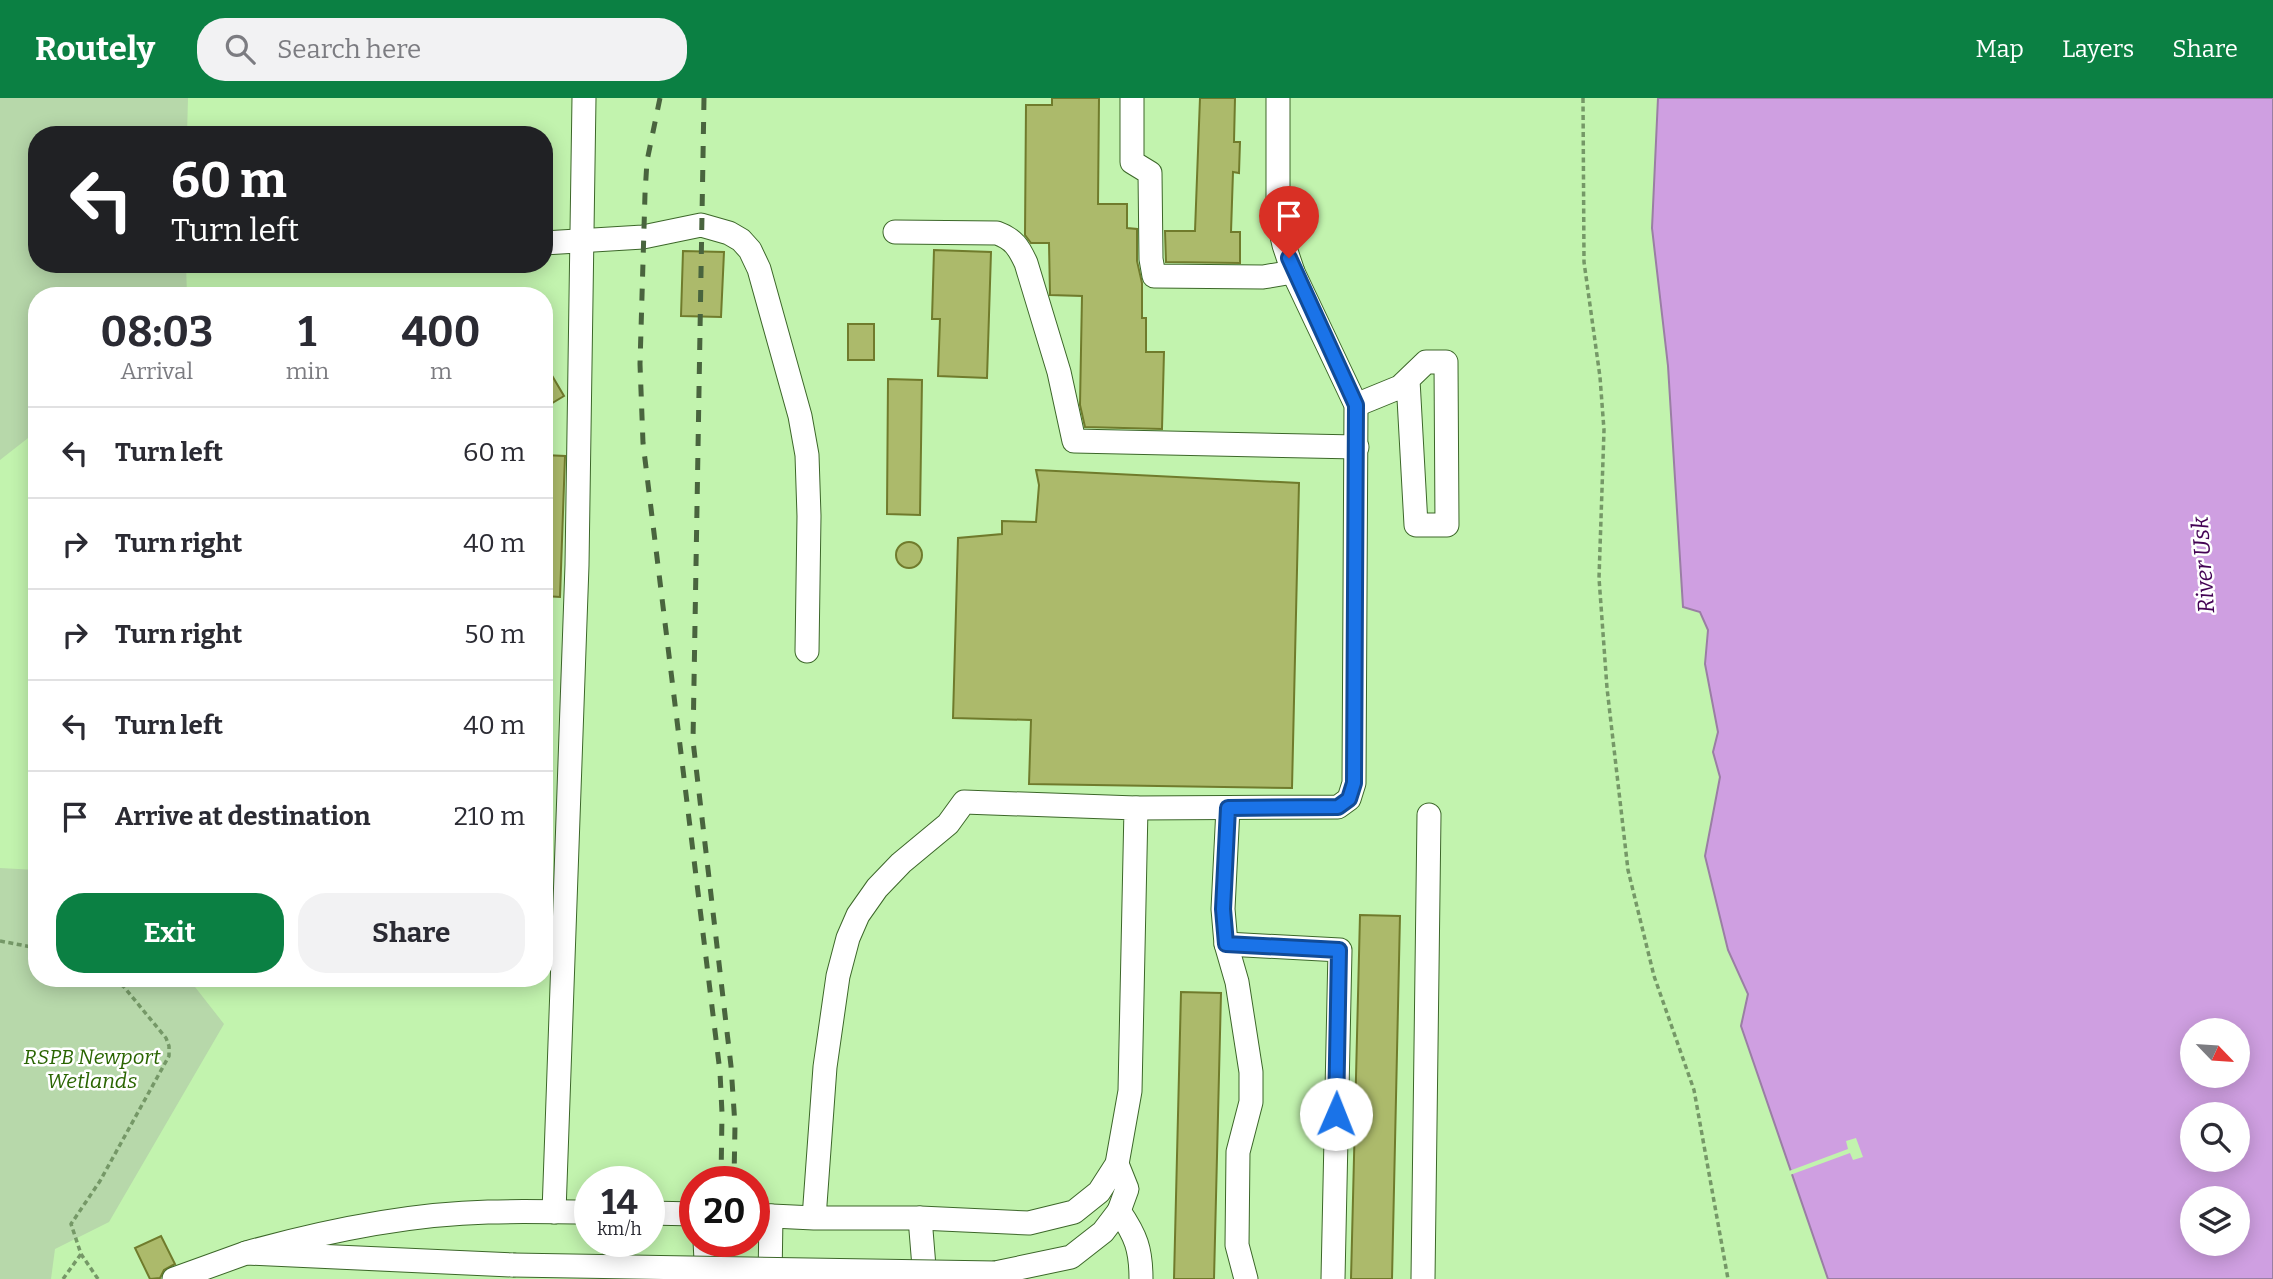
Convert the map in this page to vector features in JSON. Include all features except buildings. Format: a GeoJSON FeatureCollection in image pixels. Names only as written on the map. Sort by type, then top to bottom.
{"type":"FeatureCollection","features":[{"type":"Feature","properties":{"kind":"street"},"geometry":{"type":"LineString","coordinates":[[554,1212],[577,565],[584,98]]}},
{"type":"Feature","properties":{"kind":"street"},"geometry":{"type":"LineString","coordinates":[[1132,98],[1132,162],[1150,173],[1151,259],[1154,276],[1263,276],[1293,272]]}},
{"type":"Feature","properties":{"kind":"street"},"geometry":{"type":"LineString","coordinates":[[814,1218],[824,1067],[838,976],[848,938],[858,915],[877,888],[901,863],[948,824],[964,802],[1228,808],[1338,807],[1349,799],[1354,783],[1356,405],[1293,272],[1278,219],[1278,98]]}},
{"type":"Feature","properties":{"kind":"street"},"geometry":{"type":"LineString","coordinates":[[553,243],[643,237],[701,225],[729,233],[741,240],[750,250],[759,269],[800,416],[807,455],[807,651]]}},
{"type":"Feature","properties":{"kind":"street"},"geometry":{"type":"LineString","coordinates":[[895,232],[997,233],[1008,237],[1018,246],[1026,263],[1059,373],[1074,441],[1357,447]]}},
{"type":"Feature","properties":{"kind":"street"},"geometry":{"type":"LineString","coordinates":[[1356,405],[1400,387],[1426,362],[1446,362],[1447,525],[1416,525],[1408,380]]}},
{"type":"Feature","properties":{"kind":"street"},"geometry":{"type":"LineString","coordinates":[[770,1216],[920,1218],[1029,1223],[1074,1212],[1099,1192],[1116,1164],[1130,1091],[1136,808]]}},
{"type":"Feature","properties":{"kind":"street"},"geometry":{"type":"LineString","coordinates":[[1228,808],[1223,909],[1226,944],[1237,982],[1251,1072],[1251,1102],[1238,1152],[1237,1245],[1246,1279]]}},
{"type":"Feature","properties":{"kind":"street"},"geometry":{"type":"LineString","coordinates":[[1423,1279],[1429,815]]}},
{"type":"Feature","properties":{"kind":"street"},"geometry":{"type":"LineString","coordinates":[[1226,944],[1339,950],[1333,1279]]}},
{"type":"Feature","properties":{"kind":"street"},"geometry":{"type":"LineString","coordinates":[[246,1253],[513,1265],[995,1273],[1071,1257],[1102,1232],[1119,1211],[1127,1189],[1116,1164]]}},
{"type":"Feature","properties":{"kind":"street"},"geometry":{"type":"LineString","coordinates":[[1119,1211],[1133,1231],[1141,1254],[1141,1279]]}},
{"type":"Feature","properties":{"kind":"street"},"geometry":{"type":"LineString","coordinates":[[174,1279],[246,1253],[302,1238],[393,1220],[486,1212],[574,1212]]}},
{"type":"Feature","properties":{"kind":"street"},"geometry":{"type":"LineString","coordinates":[[920,1218],[925,1279]]}},
{"type":"Feature","properties":{"kind":"street"},"geometry":{"type":"LineString","coordinates":[[613,1279],[614,1257]]}},
{"type":"Feature","properties":{"kind":"street"},"geometry":{"type":"LineString","coordinates":[[706,1257],[707,1279]]}},
{"type":"Feature","properties":{"kind":"street"},"geometry":{"type":"LineString","coordinates":[[767,1257],[770,1279]]}},
{"type":"Feature","properties":{"kind":"path"},"geometry":{"type":"LineString","coordinates":[[1583,98],[1584,262],[1600,377],[1604,430],[1598,579],[1607,688],[1628,870],[1654,975],[1694,1090],[1728,1279]]}},
{"type":"Feature","properties":{"kind":"path"},"geometry":{"type":"LineString","coordinates":[[0,941],[28,946]]}},
{"type":"Feature","properties":{"kind":"path"},"geometry":{"type":"LineString","coordinates":[[98,1279],[80,1254],[71,1224],[100,1181],[169,1056],[166,1038],[124,987]]}},
{"type":"Feature","properties":{"kind":"path"},"geometry":{"type":"LineString","coordinates":[[63,1279],[80,1254]]}},
{"type":"Feature","properties":{"kind":"green space"},"geometry":{"type":"Polygon","coordinates":[[[0,98],[188,98],[187,126],[28,126],[28,273],[186,273],[187,287],[28,287],[28,438],[0,460],[0,98]]]}},
{"type":"Feature","properties":{"kind":"green space","name":"RSPB Newport Wetlands"},"geometry":{"type":"Polygon","coordinates":[[[0,868],[28,870],[28,987],[195,987],[224,1024],[109,1222],[55,1249],[51,1279],[0,1279],[0,868]]]}},
{"type":"Feature","properties":{"kind":"water","name":"River Usk"},"geometry":{"type":"Polygon","coordinates":[[[1658,98],[2273,98],[2273,1279],[1828,1279],[1741,1026],[1748,994],[1728,950],[1705,856],[1720,777],[1713,752],[1718,732],[1705,664],[1708,630],[1700,612],[1683,607],[1668,366],[1652,228],[1658,98]]]}},
{"type":"Feature","properties":{"kind":"pier"},"geometry":{"type":"Polygon","coordinates":[[[1856,1138],[1863,1157],[1853,1160],[1850,1153],[1790,1175],[1789,1171],[1848,1149],[1846,1141],[1856,1138]]]}},
{"type":"Feature","properties":{"kind":"railway"},"geometry":{"type":"LineString","coordinates":[[660,98],[647,161],[645,194],[640,364],[643,443],[720,1072],[721,1166]]}},
{"type":"Feature","properties":{"kind":"railway"},"geometry":{"type":"LineString","coordinates":[[704,98],[693,741],[731,1066],[734,1166]]}},
{"type":"Feature","properties":{"kind":"railway"},"geometry":{"type":"LineString","coordinates":[[732,1279],[733,1257]]}},
{"type":"Feature","properties":{"kind":"route"},"geometry":{"type":"LineString","coordinates":[[1289,258],[1293,272],[1356,405],[1354,783],[1349,799],[1338,807],[1228,808],[1223,909],[1226,944],[1339,950],[1336,1114]]}}]}
